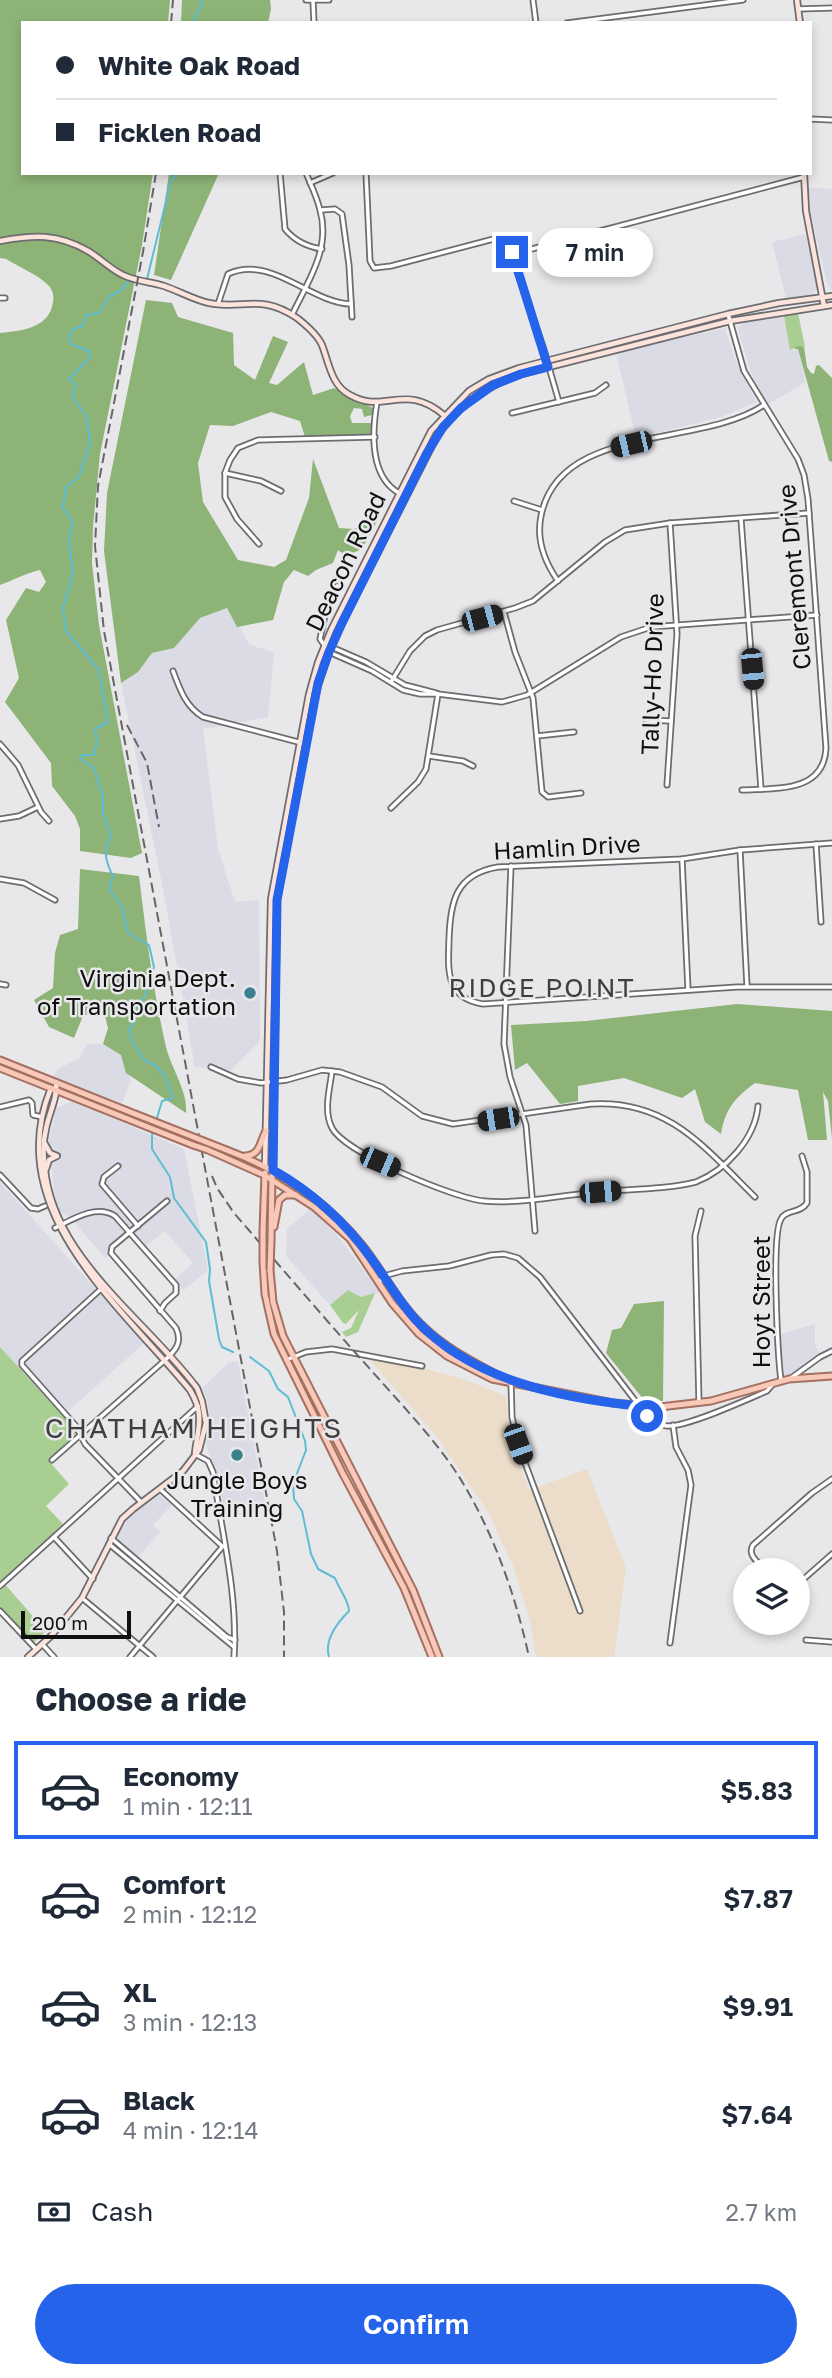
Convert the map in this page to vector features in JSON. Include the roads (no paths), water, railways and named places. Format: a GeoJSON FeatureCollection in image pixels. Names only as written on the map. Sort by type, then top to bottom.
{"type":"FeatureCollection","features":[{"type":"Feature","properties":{"kind":"main road"},"geometry":{"type":"LineString","coordinates":[[797,0],[800,21]]}},
{"type":"Feature","properties":{"kind":"main road"},"geometry":{"type":"LineString","coordinates":[[804,175],[806,211],[824,306]]}},
{"type":"Feature","properties":{"kind":"main road"},"geometry":{"type":"LineString","coordinates":[[0,241],[30,235],[56,239],[81,247],[125,276],[205,302],[261,303],[292,315],[318,339],[340,387],[356,398],[377,402],[411,398],[433,406],[447,417]]}},
{"type":"Feature","properties":{"kind":"main road","name":"Deacon Road"},"geometry":{"type":"LineString","coordinates":[[547,364],[728,314],[779,303],[832,296]]}},
{"type":"Feature","properties":{"kind":"main road","name":"Deacon Road"},"geometry":{"type":"LineString","coordinates":[[290,1359],[269,1317],[263,1262],[271,899],[299,743],[312,681],[324,645],[424,443],[469,391],[489,379],[519,368],[547,364],[730,321],[832,305]]}},
{"type":"Feature","properties":{"kind":"main road","name":"Deacon Road"},"geometry":{"type":"LineString","coordinates":[[271,1238],[277,900],[316,692],[330,649],[447,417]]}},
{"type":"Feature","properties":{"kind":"main road"},"geometry":{"type":"LineString","coordinates":[[0,1060],[273,1170],[330,1210],[363,1246],[382,1279]]}},
{"type":"Feature","properties":{"kind":"main road"},"geometry":{"type":"LineString","coordinates":[[0,1068],[230,1159],[264,1175],[300,1197],[350,1239],[415,1318],[443,1344],[511,1382],[639,1406],[675,1406],[699,1403],[789,1379],[832,1376]]}},
{"type":"Feature","properties":{"kind":"main road"},"geometry":{"type":"LineString","coordinates":[[28,1657],[82,1598],[122,1519],[183,1471],[200,1450],[206,1423],[202,1401],[190,1378],[105,1285],[80,1255],[61,1225],[50,1198],[45,1172],[44,1140],[56,1082]]}},
{"type":"Feature","properties":{"kind":"main road"},"geometry":{"type":"LineString","coordinates":[[54,1090],[42,1117],[37,1157],[45,1206],[55,1228],[101,1290],[190,1390],[198,1406],[200,1431],[195,1454]]}},
{"type":"Feature","properties":{"kind":"main road"},"geometry":{"type":"LineString","coordinates":[[242,1156],[254,1155],[258,1151],[266,1131]]}},
{"type":"Feature","properties":{"kind":"main road"},"geometry":{"type":"LineString","coordinates":[[44,1140],[49,1152],[57,1156],[49,1161],[45,1172]]}},
{"type":"Feature","properties":{"kind":"main road"},"geometry":{"type":"LineString","coordinates":[[300,1197],[289,1195],[279,1200],[271,1238],[270,1270],[276,1315],[282,1336],[290,1359],[367,1520],[419,1612],[432,1657]]}},
{"type":"Feature","properties":{"kind":"main road"},"geometry":{"type":"LineString","coordinates":[[332,1445],[374,1517],[439,1657]]}},
{"type":"Feature","properties":{"kind":"main road"},"geometry":{"type":"LineString","coordinates":[[367,1520],[374,1517]]}},
{"type":"Feature","properties":{"kind":"street"},"geometry":{"type":"LineString","coordinates":[[306,0],[329,0]]}},
{"type":"Feature","properties":{"kind":"street"},"geometry":{"type":"LineString","coordinates":[[533,0],[536,21]]}},
{"type":"Feature","properties":{"kind":"street"},"geometry":{"type":"LineString","coordinates":[[582,21],[743,0]]}},
{"type":"Feature","properties":{"kind":"street"},"geometry":{"type":"LineString","coordinates":[[313,1],[314,21]]}},
{"type":"Feature","properties":{"kind":"street"},"geometry":{"type":"LineString","coordinates":[[798,9],[832,8]]}},
{"type":"Feature","properties":{"kind":"street"},"geometry":{"type":"LineString","coordinates":[[812,119],[832,120]]}},
{"type":"Feature","properties":{"kind":"street"},"geometry":{"type":"LineString","coordinates":[[281,175],[285,229],[306,245],[322,249]]}},
{"type":"Feature","properties":{"kind":"street"},"geometry":{"type":"LineString","coordinates":[[292,315],[322,249],[324,227],[321,210],[307,175]]}},
{"type":"Feature","properties":{"kind":"street"},"geometry":{"type":"LineString","coordinates":[[310,183],[328,175]]}},
{"type":"Feature","properties":{"kind":"street"},"geometry":{"type":"LineString","coordinates":[[366,175],[370,261],[374,268],[505,236],[559,402]]}},
{"type":"Feature","properties":{"kind":"street"},"geometry":{"type":"LineString","coordinates":[[513,254],[804,175]]}},
{"type":"Feature","properties":{"kind":"street"},"geometry":{"type":"LineString","coordinates":[[321,210],[335,209],[342,214],[352,317]]}},
{"type":"Feature","properties":{"kind":"street"},"geometry":{"type":"LineString","coordinates":[[218,304],[226,276],[234,271],[266,271],[339,303],[351,304]]}},
{"type":"Feature","properties":{"kind":"street","name":"Cleremont Drive"},"geometry":{"type":"LineString","coordinates":[[728,314],[744,371],[801,466],[806,482],[827,748],[817,775],[808,782],[785,787],[742,790]]}},
{"type":"Feature","properties":{"kind":"street"},"geometry":{"type":"LineString","coordinates":[[512,413],[595,393],[606,385]]}},
{"type":"Feature","properties":{"kind":"street"},"geometry":{"type":"LineString","coordinates":[[377,402],[375,437],[380,475],[387,485],[399,493]]}},
{"type":"Feature","properties":{"kind":"street"},"geometry":{"type":"LineString","coordinates":[[558,581],[547,564],[539,532],[542,510],[549,492],[569,468],[582,459],[605,451],[742,418],[764,405]]}},
{"type":"Feature","properties":{"kind":"street"},"geometry":{"type":"LineString","coordinates":[[259,544],[228,505],[224,487],[225,473],[234,452],[253,440],[375,437]]}},
{"type":"Feature","properties":{"kind":"street"},"geometry":{"type":"LineString","coordinates":[[225,473],[261,481],[281,491]]}},
{"type":"Feature","properties":{"kind":"street"},"geometry":{"type":"LineString","coordinates":[[513,501],[542,510]]}},
{"type":"Feature","properties":{"kind":"street"},"geometry":{"type":"LineString","coordinates":[[392,680],[410,651],[425,636],[533,601],[618,533],[633,527],[670,523],[809,513]]}},
{"type":"Feature","properties":{"kind":"street"},"geometry":{"type":"LineString","coordinates":[[741,518],[761,789]]}},
{"type":"Feature","properties":{"kind":"street","name":"Tally-Ho Drive"},"geometry":{"type":"LineString","coordinates":[[667,785],[677,625],[670,523]]}},
{"type":"Feature","properties":{"kind":"street"},"geometry":{"type":"LineString","coordinates":[[341,587],[337,586],[328,601],[320,639],[324,645],[412,692],[502,702],[516,700],[629,633],[644,628],[817,615]]}},
{"type":"Feature","properties":{"kind":"street"},"geometry":{"type":"LineString","coordinates":[[504,612],[515,652],[531,692],[542,792],[547,797],[581,793]]}},
{"type":"Feature","properties":{"kind":"street"},"geometry":{"type":"LineString","coordinates":[[173,671],[186,701],[203,717],[306,744]]}},
{"type":"Feature","properties":{"kind":"street"},"geometry":{"type":"LineString","coordinates":[[391,808],[422,777],[429,756],[438,694]]}},
{"type":"Feature","properties":{"kind":"street"},"geometry":{"type":"LineString","coordinates":[[646,719],[671,721]]}},
{"type":"Feature","properties":{"kind":"street"},"geometry":{"type":"LineString","coordinates":[[537,736],[574,732]]}},
{"type":"Feature","properties":{"kind":"street"},"geometry":{"type":"LineString","coordinates":[[0,744],[25,777],[38,807],[49,821]]}},
{"type":"Feature","properties":{"kind":"street"},"geometry":{"type":"LineString","coordinates":[[429,756],[463,761],[472,766]]}},
{"type":"Feature","properties":{"kind":"street"},"geometry":{"type":"LineString","coordinates":[[0,819],[19,816],[38,807]]}},
{"type":"Feature","properties":{"kind":"street","name":"Hamlin Drive"},"geometry":{"type":"LineString","coordinates":[[832,843],[740,850],[682,859],[511,866],[483,870],[465,883],[452,906],[448,964],[450,979],[455,989],[462,996],[477,1003],[747,986],[832,987]]}},
{"type":"Feature","properties":{"kind":"street"},"geometry":{"type":"LineString","coordinates":[[816,845],[821,922]]}},
{"type":"Feature","properties":{"kind":"street"},"geometry":{"type":"LineString","coordinates":[[740,850],[747,986]]}},
{"type":"Feature","properties":{"kind":"street"},"geometry":{"type":"LineString","coordinates":[[682,859],[688,990]]}},
{"type":"Feature","properties":{"kind":"street"},"geometry":{"type":"LineString","coordinates":[[511,866],[505,1003],[506,1058],[524,1115],[535,1231]]}},
{"type":"Feature","properties":{"kind":"street"},"geometry":{"type":"LineString","coordinates":[[0,878],[31,885],[55,900]]}},
{"type":"Feature","properties":{"kind":"street"},"geometry":{"type":"LineString","coordinates":[[0,984],[6,985]]}},
{"type":"Feature","properties":{"kind":"street"},"geometry":{"type":"LineString","coordinates":[[211,1067],[238,1079],[267,1082],[322,1070],[355,1076],[382,1087],[415,1112],[436,1121],[462,1124],[591,1104],[612,1103],[636,1107],[678,1125],[755,1197]]}},
{"type":"Feature","properties":{"kind":"street"},"geometry":{"type":"LineString","coordinates":[[332,1071],[328,1108],[330,1124],[340,1138],[380,1162],[466,1198],[488,1202],[689,1183],[709,1176],[747,1139],[756,1119],[758,1106]]}},
{"type":"Feature","properties":{"kind":"street"},"geometry":{"type":"LineString","coordinates":[[0,1107],[29,1100],[32,1103],[33,1115],[42,1117]]}},
{"type":"Feature","properties":{"kind":"street","name":"Hoyt Street"},"geometry":{"type":"LineString","coordinates":[[780,1381],[775,1245],[781,1219],[786,1214],[800,1211],[807,1203],[808,1181],[802,1156]]}},
{"type":"Feature","properties":{"kind":"street"},"geometry":{"type":"LineString","coordinates":[[118,1166],[104,1177],[102,1184],[138,1226]]}},
{"type":"Feature","properties":{"kind":"street"},"geometry":{"type":"LineString","coordinates":[[0,1175],[31,1208],[45,1206]]}},
{"type":"Feature","properties":{"kind":"street"},"geometry":{"type":"LineString","coordinates":[[51,1461],[178,1346],[179,1335],[176,1328],[111,1256],[110,1251],[167,1201]]}},
{"type":"Feature","properties":{"kind":"street"},"geometry":{"type":"LineString","coordinates":[[55,1228],[94,1211],[104,1211],[115,1216],[176,1285],[176,1293],[160,1311]]}},
{"type":"Feature","properties":{"kind":"street"},"geometry":{"type":"LineString","coordinates":[[699,1403],[695,1236],[701,1211]]}},
{"type":"Feature","properties":{"kind":"street"},"geometry":{"type":"LineString","coordinates":[[382,1279],[407,1270],[449,1266],[491,1255],[504,1254],[518,1258],[540,1277],[639,1406],[656,1423],[673,1426],[767,1391],[773,1383]]}},
{"type":"Feature","properties":{"kind":"street"},"geometry":{"type":"LineString","coordinates":[[105,1285],[22,1361],[22,1367],[76,1426],[85,1444],[141,1502]]}},
{"type":"Feature","properties":{"kind":"street"},"geometry":{"type":"LineString","coordinates":[[290,1359],[317,1349],[332,1349],[422,1366]]}},
{"type":"Feature","properties":{"kind":"street"},"geometry":{"type":"LineString","coordinates":[[789,1379],[832,1351]]}},
{"type":"Feature","properties":{"kind":"street"},"geometry":{"type":"LineString","coordinates":[[511,1382],[513,1425],[518,1444],[580,1611]]}},
{"type":"Feature","properties":{"kind":"street"},"geometry":{"type":"LineString","coordinates":[[0,1586],[198,1406]]}},
{"type":"Feature","properties":{"kind":"street"},"geometry":{"type":"LineString","coordinates":[[670,1643],[691,1485],[688,1470],[676,1447],[673,1426]]}},
{"type":"Feature","properties":{"kind":"street"},"geometry":{"type":"LineString","coordinates":[[195,1454],[206,1460],[212,1468],[233,1595],[234,1657]]}},
{"type":"Feature","properties":{"kind":"street"},"geometry":{"type":"LineString","coordinates":[[755,1558],[750,1550],[753,1545],[832,1479]]}},
{"type":"Feature","properties":{"kind":"street"},"geometry":{"type":"LineString","coordinates":[[160,1489],[225,1548]]}},
{"type":"Feature","properties":{"kind":"street"},"geometry":{"type":"LineString","coordinates":[[53,1537],[93,1579]]}},
{"type":"Feature","properties":{"kind":"street"},"geometry":{"type":"LineString","coordinates":[[111,1538],[226,1643],[235,1647]]}},
{"type":"Feature","properties":{"kind":"street"},"geometry":{"type":"LineString","coordinates":[[109,1544],[235,1640]]}},
{"type":"Feature","properties":{"kind":"street"},"geometry":{"type":"LineString","coordinates":[[130,1657],[225,1548]]}},
{"type":"Feature","properties":{"kind":"street"},"geometry":{"type":"LineString","coordinates":[[810,1573],[832,1554]]}},
{"type":"Feature","properties":{"kind":"street"},"geometry":{"type":"LineString","coordinates":[[82,1598],[153,1657]]}},
{"type":"Feature","properties":{"kind":"street"},"geometry":{"type":"LineString","coordinates":[[0,1611],[36,1649]]}},
{"type":"Feature","properties":{"kind":"street"},"geometry":{"type":"LineString","coordinates":[[806,1640],[832,1642]]}},
{"type":"Feature","properties":{"kind":"street"},"geometry":{"type":"LineString","coordinates":[[42,1644],[54,1657]]}},
{"type":"Feature","properties":{"kind":"waterway"},"geometry":{"type":"LineString","coordinates":[[193,21],[202,5],[201,0]]}},
{"type":"Feature","properties":{"kind":"waterway"},"geometry":{"type":"LineString","coordinates":[[147,279],[171,181],[176,175]]}},
{"type":"Feature","properties":{"kind":"waterway"},"geometry":{"type":"LineString","coordinates":[[129,281],[120,291],[110,296],[99,313],[86,315],[83,326],[73,329],[69,337],[71,344],[89,351],[90,357],[69,379],[76,385],[72,396],[87,417],[90,443],[79,477],[66,487],[63,508],[72,521],[69,542],[73,573],[63,608],[66,631],[99,670],[108,722],[95,729],[97,742],[94,755],[82,755],[80,759],[94,768],[103,796],[103,814],[111,835],[106,851],[113,876],[109,889],[122,907],[128,933],[149,945],[154,967],[144,998],[135,1008],[134,1023],[129,1029],[132,1041],[145,1061],[155,1065],[164,1075],[173,1098],[162,1101],[152,1135],[152,1149],[170,1177],[174,1198],[206,1242],[209,1281],[219,1339],[222,1347],[233,1352]]}},
{"type":"Feature","properties":{"kind":"waterway"},"geometry":{"type":"LineString","coordinates":[[250,1357],[269,1371],[278,1389],[288,1397],[305,1441],[306,1450],[293,1484],[294,1499],[302,1511],[311,1554],[318,1569],[335,1578],[349,1611],[330,1638],[329,1657]]}},
{"type":"Feature","properties":{"kind":"railway"},"geometry":{"type":"LineString","coordinates":[[171,21],[173,0]]}},
{"type":"Feature","properties":{"kind":"railway"},"geometry":{"type":"LineString","coordinates":[[156,175],[98,486],[95,546],[104,631],[277,1551],[284,1612],[284,1657]]}},
{"type":"Feature","properties":{"kind":"railway"},"geometry":{"type":"LineString","coordinates":[[127,725],[147,763],[159,827]]}},
{"type":"Feature","properties":{"kind":"railway"},"geometry":{"type":"LineString","coordinates":[[212,1176],[234,1213],[416,1420],[458,1475],[482,1518],[501,1563],[517,1609],[529,1657]]}},
{"type":"Feature","properties":{"kind":"place","name":"Virginia Dept. of Transportation"},"geometry":{"type":"Point","coordinates":[250,993]}},
{"type":"Feature","properties":{"kind":"place","name":"Jungle Boys Training"},"geometry":{"type":"Point","coordinates":[237,1455]}},
{"type":"Feature","properties":{"kind":"district","name":"RIDGE POINT"},"geometry":{"type":"Point","coordinates":[542,988]}},
{"type":"Feature","properties":{"kind":"district","name":"CHATHAM HEIGHTS"},"geometry":{"type":"Point","coordinates":[194,1428]}}]}
